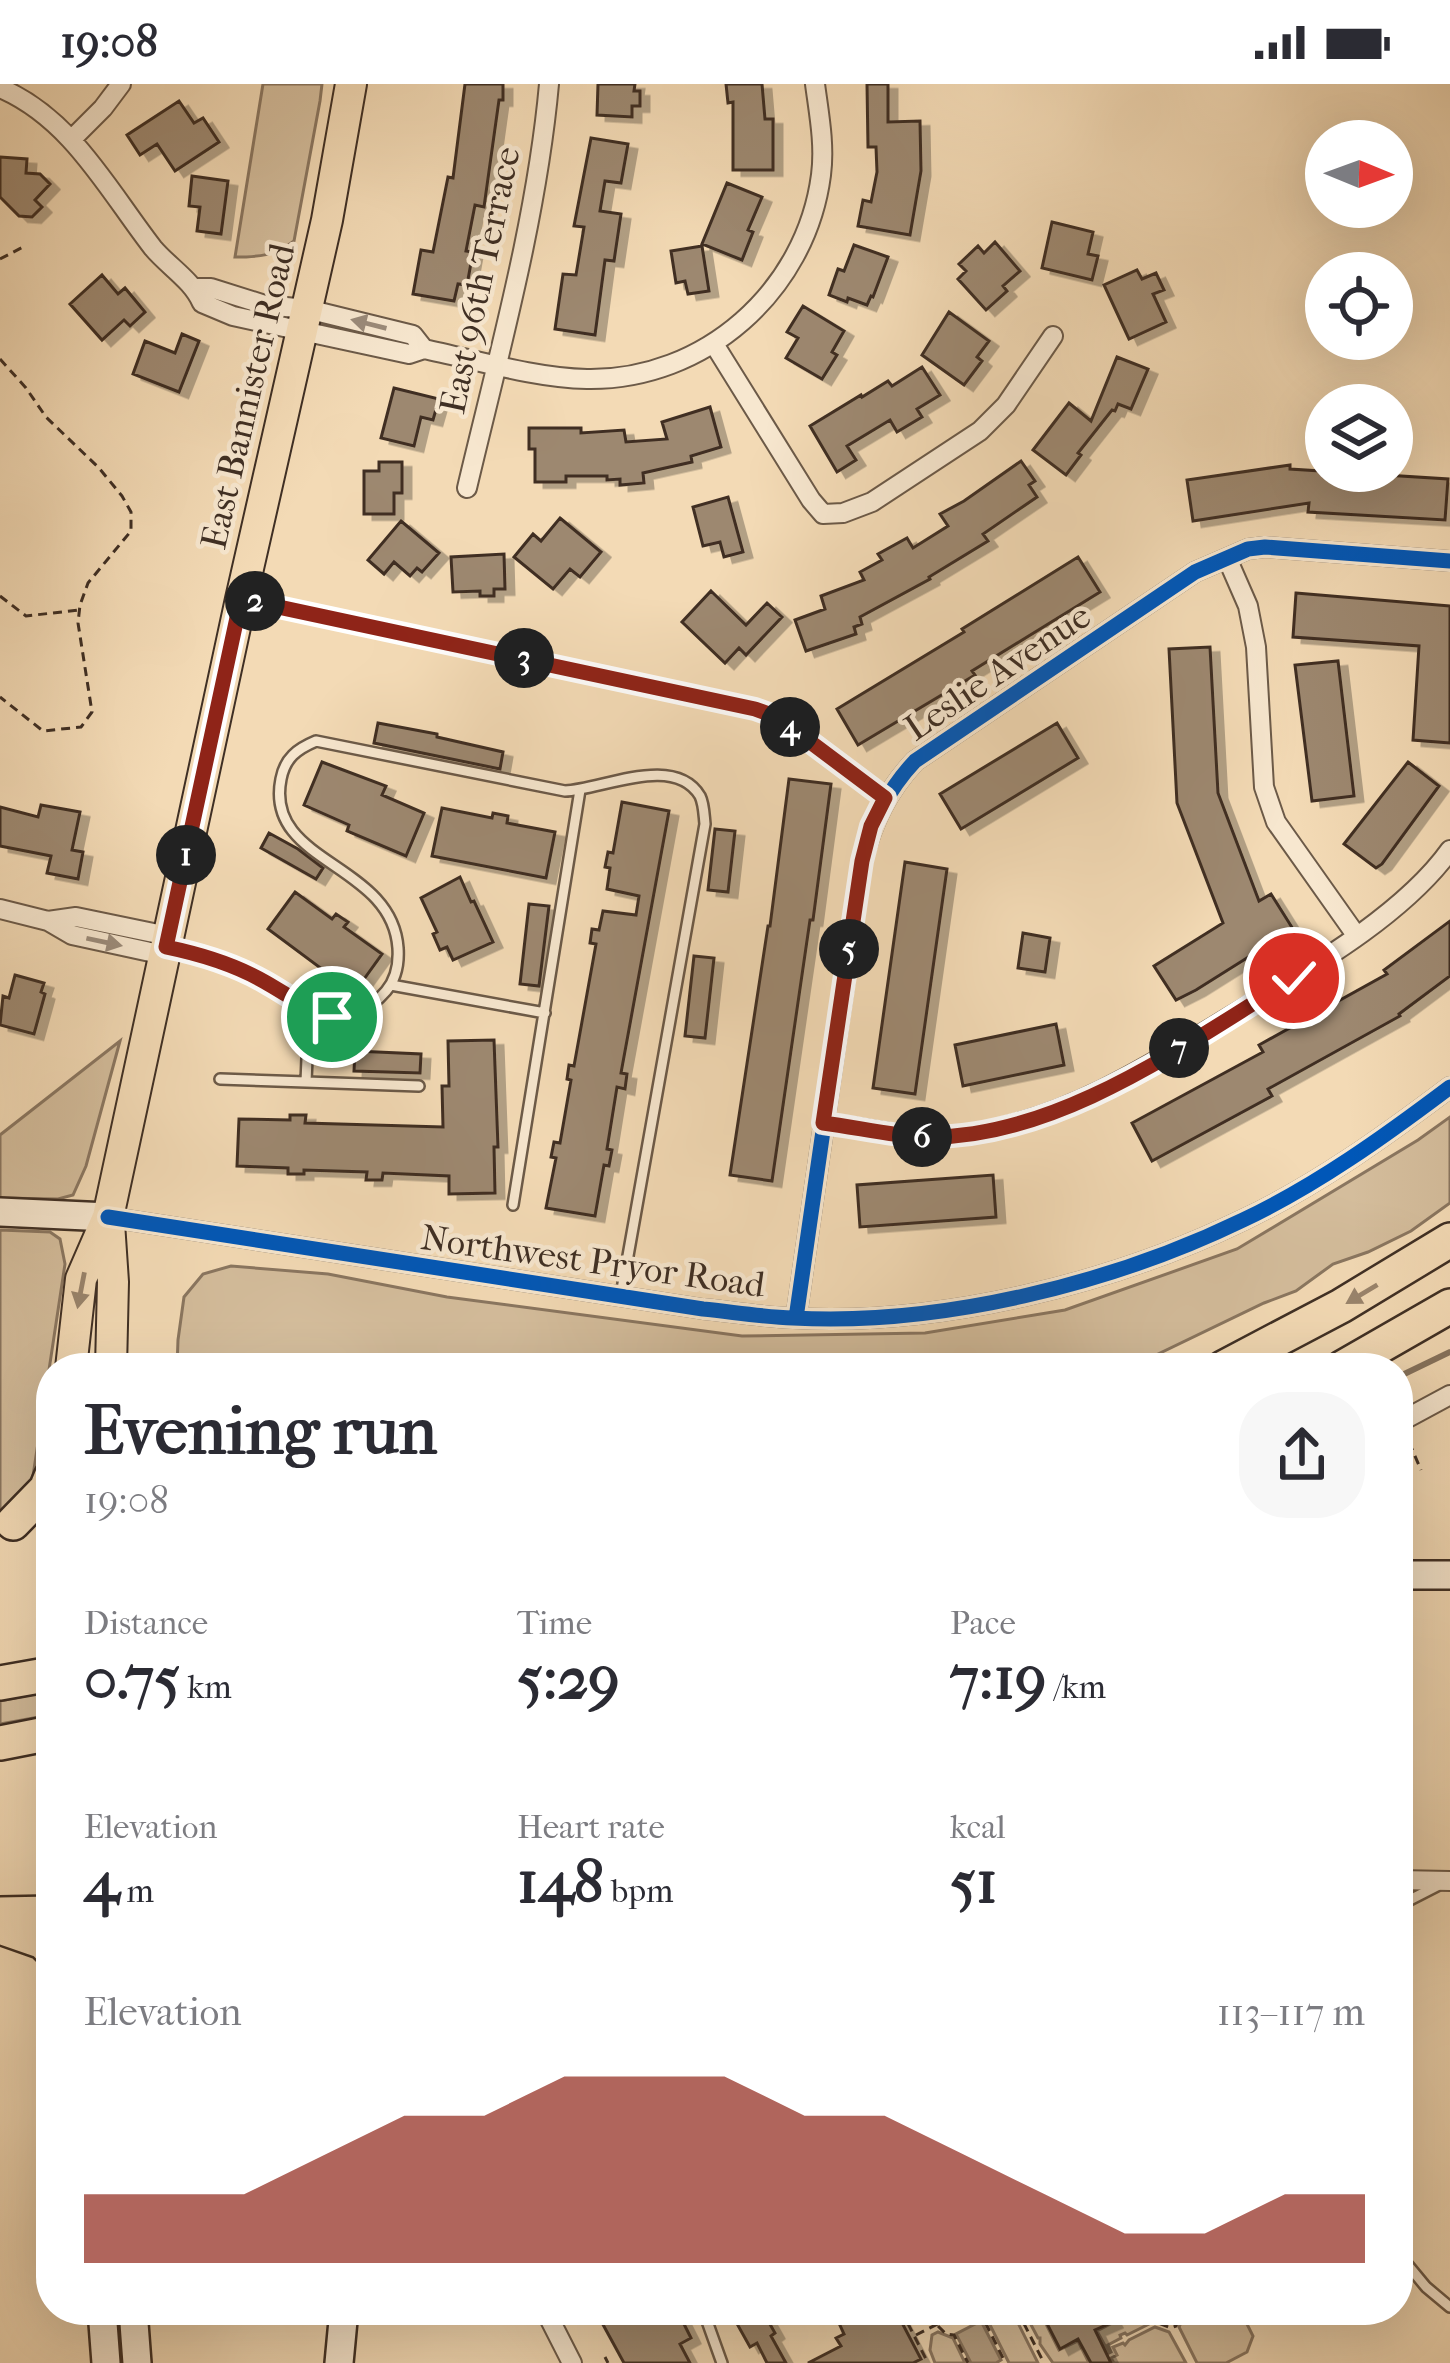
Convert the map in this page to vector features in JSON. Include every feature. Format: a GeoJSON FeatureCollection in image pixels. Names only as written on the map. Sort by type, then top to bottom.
{"type":"FeatureCollection","features":[{"type":"Feature","properties":{"kind":"highway"},"geometry":{"type":"LineString","coordinates":[[1252,1353],[1450,1240]]}},
{"type":"Feature","properties":{"kind":"highway"},"geometry":{"type":"LineString","coordinates":[[1368,1353],[1450,1306]]}},
{"type":"Feature","properties":{"kind":"highway"},"geometry":{"type":"LineString","coordinates":[[6,1526],[36,1499]]}},
{"type":"Feature","properties":{"kind":"highway"},"geometry":{"type":"LineString","coordinates":[[6,1526],[36,1520]]}},
{"type":"Feature","properties":{"kind":"highway"},"geometry":{"type":"LineString","coordinates":[[0,1683],[36,1677]]}},
{"type":"Feature","properties":{"kind":"highway"},"geometry":{"type":"LineString","coordinates":[[0,1743],[36,1736]]}},
{"type":"Feature","properties":{"kind":"highway"},"geometry":{"type":"LineString","coordinates":[[0,1914],[36,1913]]}},
{"type":"Feature","properties":{"kind":"highway"},"geometry":{"type":"LineString","coordinates":[[0,1927],[36,1940]]}},
{"type":"Feature","properties":{"kind":"main road","name":"East Bannister Road"},"geometry":{"type":"LineString","coordinates":[[73,1353],[81,1279],[108,1217],[327,220],[350,84]]}},
{"type":"Feature","properties":{"kind":"main road","name":"Northwest Pryor Road"},"geometry":{"type":"LineString","coordinates":[[0,1212],[108,1217]]}},
{"type":"Feature","properties":{"kind":"main road","name":"East Bannister Road"},"geometry":{"type":"LineString","coordinates":[[108,1217],[111,1353]]}},
{"type":"Feature","properties":{"kind":"main road"},"geometry":{"type":"LineString","coordinates":[[1413,1575],[1450,1575]]}},
{"type":"Feature","properties":{"kind":"main road"},"geometry":{"type":"LineString","coordinates":[[103,2325],[106,2363]]}},
{"type":"Feature","properties":{"kind":"main road"},"geometry":{"type":"LineString","coordinates":[[134,2325],[137,2363]]}},
{"type":"Feature","properties":{"kind":"main road"},"geometry":{"type":"LineString","coordinates":[[339,2363],[343,2325]]}},
{"type":"Feature","properties":{"kind":"street"},"geometry":{"type":"LineString","coordinates":[[73,139],[121,84]]}},
{"type":"Feature","properties":{"kind":"street","name":"East 96th Terrace"},"geometry":{"type":"LineString","coordinates":[[467,488],[535,190],[549,84]]}},
{"type":"Feature","properties":{"kind":"street"},"geometry":{"type":"LineString","coordinates":[[0,88],[73,139],[156,251],[196,289],[211,288],[304,321],[413,335],[424,349],[561,377],[616,378],[670,364],[714,344],[781,281],[806,235],[821,171],[815,84]]}},
{"type":"Feature","properties":{"kind":"street"},"geometry":{"type":"LineString","coordinates":[[714,344],[823,514],[843,513],[872,502],[980,431],[1006,405],[1053,336]]}},
{"type":"Feature","properties":{"kind":"street","name":"Leslie Avenue"},"geometry":{"type":"LineString","coordinates":[[796,1318],[862,861],[885,798],[916,761],[1195,572],[1249,549],[1450,561]]}},
{"type":"Feature","properties":{"kind":"street"},"geometry":{"type":"LineString","coordinates":[[1227,558],[1248,606],[1256,647],[1264,787],[1276,822],[1356,935]]}},
{"type":"Feature","properties":{"kind":"street"},"geometry":{"type":"LineString","coordinates":[[823,1123],[922,1137],[975,1133],[1053,1112],[1121,1083],[1356,935],[1417,888],[1450,850]]}},
{"type":"Feature","properties":{"kind":"street"},"geometry":{"type":"LineString","coordinates":[[0,909],[47,921],[76,917],[166,946]]}},
{"type":"Feature","properties":{"kind":"street","name":"Northwest Pryor Road"},"geometry":{"type":"LineString","coordinates":[[108,1217],[703,1310],[796,1318],[932,1311],[1053,1290],[1124,1268],[1243,1220],[1361,1151],[1450,1087]]}},
{"type":"Feature","properties":{"kind":"street"},"geometry":{"type":"LineString","coordinates":[[1413,1415],[1450,1395]]}},
{"type":"Feature","properties":{"kind":"street"},"geometry":{"type":"LineString","coordinates":[[1413,1880],[1449,1881]]}},
{"type":"Feature","properties":{"kind":"street"},"geometry":{"type":"LineString","coordinates":[[552,2325],[572,2363]]}},
{"type":"Feature","properties":{"kind":"lane"},"geometry":{"type":"LineString","coordinates":[[241,599],[755,709],[777,717],[885,798]]}},
{"type":"Feature","properties":{"kind":"lane"},"geometry":{"type":"LineString","coordinates":[[166,946],[224,963],[309,1010],[332,1017],[359,1013],[391,985],[399,955],[396,924],[382,902],[292,834],[278,802],[281,778],[292,755],[316,741],[565,790],[639,776],[679,779],[702,799],[705,824],[621,1297]]}},
{"type":"Feature","properties":{"kind":"lane"},"geometry":{"type":"LineString","coordinates":[[513,1205],[580,790]]}},
{"type":"Feature","properties":{"kind":"lane"},"geometry":{"type":"LineString","coordinates":[[391,985],[545,1013]]}},
{"type":"Feature","properties":{"kind":"lane"},"geometry":{"type":"LineString","coordinates":[[306,1082],[309,1010]]}},
{"type":"Feature","properties":{"kind":"lane"},"geometry":{"type":"LineString","coordinates":[[220,1079],[418,1086]]}},
{"type":"Feature","properties":{"kind":"lane"},"geometry":{"type":"LineString","coordinates":[[1413,1899],[1449,1881]]}},
{"type":"Feature","properties":{"kind":"lane"},"geometry":{"type":"LineString","coordinates":[[1413,2271],[1450,2307]]}},
{"type":"Feature","properties":{"kind":"lane"},"geometry":{"type":"LineString","coordinates":[[708,2325],[722,2363]]}},
{"type":"Feature","properties":{"kind":"path"},"geometry":{"type":"LineString","coordinates":[[0,259],[25,246]]}},
{"type":"Feature","properties":{"kind":"path"},"geometry":{"type":"LineString","coordinates":[[0,359],[46,417],[99,468],[131,512],[131,531],[88,583],[79,610],[92,712],[82,728],[43,731],[0,697]]}},
{"type":"Feature","properties":{"kind":"path"},"geometry":{"type":"LineString","coordinates":[[0,596],[26,616],[79,610]]}},
{"type":"Feature","properties":{"kind":"path"},"geometry":{"type":"LineString","coordinates":[[1413,1451],[1421,1470]]}},
{"type":"Feature","properties":{"kind":"path"},"geometry":{"type":"LineString","coordinates":[[908,2325],[928,2363]]}},
{"type":"Feature","properties":{"kind":"path"},"geometry":{"type":"LineString","coordinates":[[914,2336],[937,2325],[954,2335],[968,2363]]}},
{"type":"Feature","properties":{"kind":"path"},"geometry":{"type":"LineString","coordinates":[[986,2325],[1004,2363]]}},
{"type":"Feature","properties":{"kind":"path"},"geometry":{"type":"LineString","coordinates":[[1025,2325],[1044,2363]]}},
{"type":"Feature","properties":{"kind":"shaded area"},"geometry":{"type":"Polygon","coordinates":[[[263,84],[322,84],[294,241],[266,255],[235,257],[263,84]]]}},
{"type":"Feature","properties":{"kind":"shaded area"},"geometry":{"type":"Polygon","coordinates":[[[120,1041],[86,1166],[73,1195],[0,1198],[0,1135],[120,1041]]]}},
{"type":"Feature","properties":{"kind":"shaded area"},"geometry":{"type":"Polygon","coordinates":[[[1450,1117],[1450,1203],[1411,1231],[1333,1264],[1296,1291],[1160,1353],[178,1353],[184,1297],[203,1274],[231,1266],[328,1274],[447,1297],[742,1336],[925,1333],[1065,1310],[1237,1249],[1450,1117]]]}},
{"type":"Feature","properties":{"kind":"shaded area"},"geometry":{"type":"Polygon","coordinates":[[[0,1230],[50,1232],[60,1239],[65,1264],[52,1353],[36,1353],[33,1476],[27,1493],[0,1515],[0,1230]]]}},
{"type":"Feature","properties":{"kind":"shaded area"},"geometry":{"type":"Polygon","coordinates":[[[36,1694],[36,1718],[0,1724],[0,1701],[36,1694]]]}},
{"type":"Feature","properties":{"kind":"shaded area"},"geometry":{"type":"Polygon","coordinates":[[[983,2325],[1001,2360],[971,2363],[956,2334],[983,2325]]]}},
{"type":"Feature","properties":{"kind":"shaded area"},"geometry":{"type":"Polygon","coordinates":[[[990,2325],[1019,2325],[1038,2363],[1009,2363],[990,2325]]]}},
{"type":"Feature","properties":{"kind":"shaded area"},"geometry":{"type":"Polygon","coordinates":[[[1031,2325],[1046,2325],[1059,2350],[1078,2341],[1089,2363],[1053,2363],[1031,2325]]]}},
{"type":"Feature","properties":{"kind":"shaded area"},"geometry":{"type":"Polygon","coordinates":[[[1108,2325],[1147,2325],[1120,2335],[1108,2345],[1109,2353],[1097,2331],[1108,2325]]]}},
{"type":"Feature","properties":{"kind":"shaded area"},"geometry":{"type":"Polygon","coordinates":[[[1248,2325],[1253,2336],[1247,2352],[1226,2363],[1197,2363],[1179,2327],[1248,2325]]]}},
{"type":"Feature","properties":{"kind":"shaded area"},"geometry":{"type":"Polygon","coordinates":[[[1155,2327],[1169,2332],[1186,2363],[1114,2363],[1113,2347],[1155,2327]]]}},
{"type":"Feature","properties":{"kind":"shaded area"},"geometry":{"type":"Polygon","coordinates":[[[938,2332],[953,2338],[965,2363],[935,2363],[930,2350],[932,2335],[938,2332]]]}},
{"type":"Feature","properties":{"kind":"building"},"geometry":{"type":"Polygon","coordinates":[[[465,84],[503,84],[503,100],[499,100],[484,207],[475,205],[466,251],[473,252],[467,285],[458,284],[454,301],[413,294],[421,250],[433,252],[448,177],[453,178],[465,84]]]}},
{"type":"Feature","properties":{"kind":"building"},"geometry":{"type":"Polygon","coordinates":[[[598,84],[635,84],[640,106],[632,106],[632,117],[597,115],[598,84]]]}},
{"type":"Feature","properties":{"kind":"building"},"geometry":{"type":"Polygon","coordinates":[[[726,84],[762,84],[765,119],[773,119],[773,170],[733,170],[733,102],[728,103],[726,84]]]}},
{"type":"Feature","properties":{"kind":"building"},"geometry":{"type":"Polygon","coordinates":[[[867,84],[888,84],[888,122],[920,121],[921,171],[910,235],[858,226],[863,200],[871,202],[877,172],[876,147],[868,147],[867,84]]]}},
{"type":"Feature","properties":{"kind":"building"},"geometry":{"type":"Polygon","coordinates":[[[179,101],[194,123],[203,118],[219,142],[175,171],[157,144],[140,155],[127,135],[179,101]]]}},
{"type":"Feature","properties":{"kind":"building"},"geometry":{"type":"Polygon","coordinates":[[[591,138],[628,144],[621,183],[605,181],[600,211],[621,214],[614,261],[605,260],[595,335],[555,329],[563,274],[576,275],[584,227],[574,226],[591,138]]]}},
{"type":"Feature","properties":{"kind":"building"},"geometry":{"type":"Polygon","coordinates":[[[0,157],[27,159],[26,173],[40,174],[50,184],[35,200],[42,207],[32,217],[19,216],[0,197],[0,157]]]}},
{"type":"Feature","properties":{"kind":"building"},"geometry":{"type":"Polygon","coordinates":[[[192,176],[228,181],[221,234],[197,231],[200,207],[189,206],[192,176]]]}},
{"type":"Feature","properties":{"kind":"building"},"geometry":{"type":"Polygon","coordinates":[[[727,183],[762,197],[742,260],[702,244],[727,183]]]}},
{"type":"Feature","properties":{"kind":"building"},"geometry":{"type":"Polygon","coordinates":[[[1052,222],[1093,232],[1088,254],[1098,256],[1092,280],[1042,268],[1052,222]]]}},
{"type":"Feature","properties":{"kind":"building"},"geometry":{"type":"Polygon","coordinates":[[[995,242],[1020,271],[986,310],[958,279],[966,271],[959,264],[978,246],[984,253],[995,242]]]}},
{"type":"Feature","properties":{"kind":"building"},"geometry":{"type":"Polygon","coordinates":[[[854,245],[888,257],[867,305],[829,295],[854,245]]]}},
{"type":"Feature","properties":{"kind":"building"},"geometry":{"type":"Polygon","coordinates":[[[702,246],[709,291],[688,294],[685,281],[676,283],[671,251],[702,246]]]}},
{"type":"Feature","properties":{"kind":"building"},"geometry":{"type":"Polygon","coordinates":[[[1137,270],[1142,279],[1156,273],[1164,290],[1153,294],[1166,322],[1129,339],[1104,285],[1137,270]]]}},
{"type":"Feature","properties":{"kind":"building"},"geometry":{"type":"Polygon","coordinates":[[[102,275],[118,294],[125,288],[145,312],[130,326],[124,320],[102,340],[70,304],[102,275]]]}},
{"type":"Feature","properties":{"kind":"building"},"geometry":{"type":"Polygon","coordinates":[[[803,306],[844,331],[832,352],[837,355],[822,379],[786,358],[798,338],[787,332],[803,306]]]}},
{"type":"Feature","properties":{"kind":"building"},"geometry":{"type":"Polygon","coordinates":[[[949,312],[989,341],[977,357],[982,361],[964,385],[922,355],[949,312]]]}},
{"type":"Feature","properties":{"kind":"building"},"geometry":{"type":"Polygon","coordinates":[[[182,334],[199,341],[179,392],[133,374],[145,341],[175,353],[182,334]]]}},
{"type":"Feature","properties":{"kind":"building"},"geometry":{"type":"Polygon","coordinates":[[[1117,357],[1148,369],[1131,409],[1118,404],[1112,410],[1066,475],[1033,450],[1069,403],[1091,421],[1117,357]]]}},
{"type":"Feature","properties":{"kind":"building"},"geometry":{"type":"Polygon","coordinates":[[[922,367],[940,395],[917,409],[922,417],[897,432],[890,420],[847,446],[856,460],[837,472],[810,426],[861,395],[888,381],[892,386],[922,367]]]}},
{"type":"Feature","properties":{"kind":"building"},"geometry":{"type":"Polygon","coordinates":[[[394,388],[439,399],[433,420],[421,417],[414,446],[381,438],[394,388]]]}},
{"type":"Feature","properties":{"kind":"building"},"geometry":{"type":"Polygon","coordinates":[[[710,407],[721,447],[691,456],[692,462],[643,473],[644,483],[620,485],[620,479],[607,480],[607,476],[535,482],[535,449],[529,449],[529,428],[581,428],[581,433],[624,430],[626,442],[667,439],[662,422],[710,407]]]}},
{"type":"Feature","properties":{"kind":"building"},"geometry":{"type":"Polygon","coordinates":[[[1021,461],[1035,481],[1029,485],[1037,497],[983,534],[988,541],[860,617],[856,634],[806,651],[795,620],[825,609],[821,596],[864,580],[860,572],[882,560],[878,554],[907,538],[913,548],[948,526],[940,514],[1021,461]]]}},
{"type":"Feature","properties":{"kind":"building"},"geometry":{"type":"Polygon","coordinates":[[[379,462],[402,462],[402,493],[394,493],[394,514],[364,514],[364,471],[379,471],[379,462]]]}},
{"type":"Feature","properties":{"kind":"building"},"geometry":{"type":"Polygon","coordinates":[[[1290,465],[1290,469],[1305,470],[1305,492],[1413,492],[1413,477],[1448,479],[1445,520],[1308,512],[1309,503],[1193,521],[1187,480],[1290,465]]]}},
{"type":"Feature","properties":{"kind":"building"},"geometry":{"type":"Polygon","coordinates":[[[728,497],[743,552],[724,557],[720,542],[703,546],[693,507],[728,497]]]}},
{"type":"Feature","properties":{"kind":"building"},"geometry":{"type":"Polygon","coordinates":[[[560,518],[601,552],[580,577],[570,569],[553,589],[514,557],[533,534],[541,541],[560,518]]]}},
{"type":"Feature","properties":{"kind":"building"},"geometry":{"type":"Polygon","coordinates":[[[401,521],[439,553],[422,572],[417,568],[410,576],[394,562],[384,574],[368,560],[401,521]]]}},
{"type":"Feature","properties":{"kind":"building"},"geometry":{"type":"Polygon","coordinates":[[[504,554],[505,589],[494,589],[494,596],[480,596],[480,591],[453,592],[451,557],[504,554]]]}},
{"type":"Feature","properties":{"kind":"building"},"geometry":{"type":"Polygon","coordinates":[[[1078,557],[1100,592],[858,745],[837,709],[1078,557]]]}},
{"type":"Feature","properties":{"kind":"building"},"geometry":{"type":"Polygon","coordinates":[[[711,591],[746,625],[767,603],[782,617],[746,655],[739,648],[725,663],[682,622],[711,591]]]}},
{"type":"Feature","properties":{"kind":"building"},"geometry":{"type":"Polygon","coordinates":[[[1296,593],[1450,606],[1450,743],[1413,740],[1419,646],[1293,637],[1296,593]]]}},
{"type":"Feature","properties":{"kind":"building"},"geometry":{"type":"Polygon","coordinates":[[[1210,647],[1218,793],[1259,901],[1271,894],[1293,929],[1176,1000],[1154,966],[1223,923],[1177,803],[1169,649],[1210,647]]]}},
{"type":"Feature","properties":{"kind":"building"},"geometry":{"type":"Polygon","coordinates":[[[1338,661],[1354,796],[1312,801],[1295,665],[1338,661]]]}},
{"type":"Feature","properties":{"kind":"building"},"geometry":{"type":"Polygon","coordinates":[[[378,723],[503,752],[500,769],[374,743],[378,723]]]}},
{"type":"Feature","properties":{"kind":"building"},"geometry":{"type":"Polygon","coordinates":[[[1057,723],[1078,758],[961,829],[940,794],[1057,723]]]}},
{"type":"Feature","properties":{"kind":"building"},"geometry":{"type":"Polygon","coordinates":[[[322,762],[386,786],[382,795],[424,813],[406,856],[347,831],[349,825],[304,805],[322,762]]]}},
{"type":"Feature","properties":{"kind":"building"},"geometry":{"type":"Polygon","coordinates":[[[1408,762],[1439,786],[1376,868],[1344,844],[1408,762]]]}},
{"type":"Feature","properties":{"kind":"building"},"geometry":{"type":"Polygon","coordinates":[[[789,779],[831,784],[772,1181],[730,1175],[789,779]]]}},
{"type":"Feature","properties":{"kind":"building"},"geometry":{"type":"Polygon","coordinates":[[[622,802],[669,811],[621,1073],[627,1074],[625,1089],[617,1087],[607,1149],[612,1150],[609,1166],[604,1165],[595,1216],[546,1208],[556,1158],[551,1157],[554,1142],[560,1143],[571,1080],[567,1079],[569,1065],[574,1066],[596,944],[590,943],[592,929],[599,930],[603,911],[636,915],[639,896],[607,889],[610,868],[605,867],[608,852],[613,853],[622,802]]]}},
{"type":"Feature","properties":{"kind":"building"},"geometry":{"type":"Polygon","coordinates":[[[41,805],[80,812],[72,850],[83,852],[78,879],[47,873],[51,856],[0,846],[0,807],[38,817],[41,805]]]}},
{"type":"Feature","properties":{"kind":"building"},"geometry":{"type":"Polygon","coordinates":[[[442,808],[492,818],[493,813],[508,816],[507,823],[555,832],[546,878],[432,856],[442,808]]]}},
{"type":"Feature","properties":{"kind":"building"},"geometry":{"type":"Polygon","coordinates":[[[715,829],[735,831],[728,892],[708,890],[715,829]]]}},
{"type":"Feature","properties":{"kind":"building"},"geometry":{"type":"Polygon","coordinates":[[[269,833],[323,868],[316,879],[261,848],[269,833]]]}},
{"type":"Feature","properties":{"kind":"building"},"geometry":{"type":"Polygon","coordinates":[[[905,862],[947,869],[915,1094],[873,1088],[905,862]]]}},
{"type":"Feature","properties":{"kind":"building"},"geometry":{"type":"Polygon","coordinates":[[[460,877],[493,942],[453,960],[447,947],[440,950],[421,898],[460,877]]]}},
{"type":"Feature","properties":{"kind":"building"},"geometry":{"type":"Polygon","coordinates":[[[295,892],[332,919],[336,914],[348,922],[344,927],[382,954],[354,993],[268,929],[295,892]]]}},
{"type":"Feature","properties":{"kind":"building"},"geometry":{"type":"Polygon","coordinates":[[[529,904],[549,906],[539,986],[520,984],[529,904]]]}},
{"type":"Feature","properties":{"kind":"building"},"geometry":{"type":"Polygon","coordinates":[[[1450,921],[1450,976],[1400,1016],[1268,1089],[1272,1096],[1152,1161],[1132,1123],[1263,1052],[1259,1045],[1387,974],[1384,970],[1450,921]]]}},
{"type":"Feature","properties":{"kind":"building"},"geometry":{"type":"Polygon","coordinates":[[[1023,933],[1050,938],[1045,972],[1018,968],[1023,933]]]}},
{"type":"Feature","properties":{"kind":"building"},"geometry":{"type":"Polygon","coordinates":[[[694,956],[714,958],[705,1038],[685,1036],[694,956]]]}},
{"type":"Feature","properties":{"kind":"building"},"geometry":{"type":"Polygon","coordinates":[[[15,975],[44,983],[34,1034],[0,1025],[3,996],[9,998],[15,975]]]}},
{"type":"Feature","properties":{"kind":"building"},"geometry":{"type":"Polygon","coordinates":[[[1056,1024],[1064,1065],[963,1086],[955,1045],[1056,1024]]]}},
{"type":"Feature","properties":{"kind":"building"},"geometry":{"type":"Polygon","coordinates":[[[494,1040],[495,1193],[449,1194],[449,1176],[383,1173],[382,1180],[366,1180],[367,1172],[288,1174],[288,1168],[237,1166],[239,1119],[290,1120],[290,1115],[306,1115],[305,1123],[443,1127],[442,1086],[449,1086],[448,1041],[494,1040]]]}},
{"type":"Feature","properties":{"kind":"building"},"geometry":{"type":"Polygon","coordinates":[[[355,1051],[421,1054],[420,1073],[354,1071],[355,1051]]]}},
{"type":"Feature","properties":{"kind":"building"},"geometry":{"type":"Polygon","coordinates":[[[993,1175],[996,1217],[860,1227],[857,1185],[993,1175]]]}},
{"type":"Feature","properties":{"kind":"building"},"geometry":{"type":"Polygon","coordinates":[[[603,2325],[684,2325],[691,2338],[680,2344],[690,2363],[624,2363],[603,2325]]]}},
{"type":"Feature","properties":{"kind":"building"},"geometry":{"type":"Polygon","coordinates":[[[738,2325],[770,2325],[775,2333],[771,2336],[786,2363],[767,2363],[757,2343],[750,2347],[738,2325]]]}},
{"type":"Feature","properties":{"kind":"building"},"geometry":{"type":"Polygon","coordinates":[[[840,2325],[903,2325],[921,2359],[913,2363],[808,2363],[841,2346],[836,2338],[844,2334],[840,2325]]]}},
{"type":"Feature","properties":{"kind":"building"},"geometry":{"type":"Polygon","coordinates":[[[1048,2325],[1106,2325],[1095,2330],[1111,2363],[1091,2363],[1078,2339],[1060,2349],[1048,2325]]]}},
{"type":"Feature","properties":{"kind":"waterway"},"geometry":{"type":"LineString","coordinates":[[1413,1370],[1450,1352]]}},
{"type":"Feature","properties":{"kind":"cycle path"},"geometry":{"type":"LineString","coordinates":[[796,1318],[862,861],[882,807],[905,772],[1195,572],[1248,549],[1450,561]]}},
{"type":"Feature","properties":{"kind":"cycle path"},"geometry":{"type":"LineString","coordinates":[[108,1217],[703,1309],[793,1318],[907,1315],[1024,1296],[1192,1243],[1324,1175],[1450,1087]]}},
{"type":"Feature","properties":{"kind":"route"},"geometry":{"type":"LineString","coordinates":[[332,1017],[309,1010],[224,963],[166,947],[241,599],[755,709],[777,717],[885,798],[862,861],[823,1123],[922,1137],[975,1133],[1053,1112],[1121,1083],[1294,978]]}}]}
